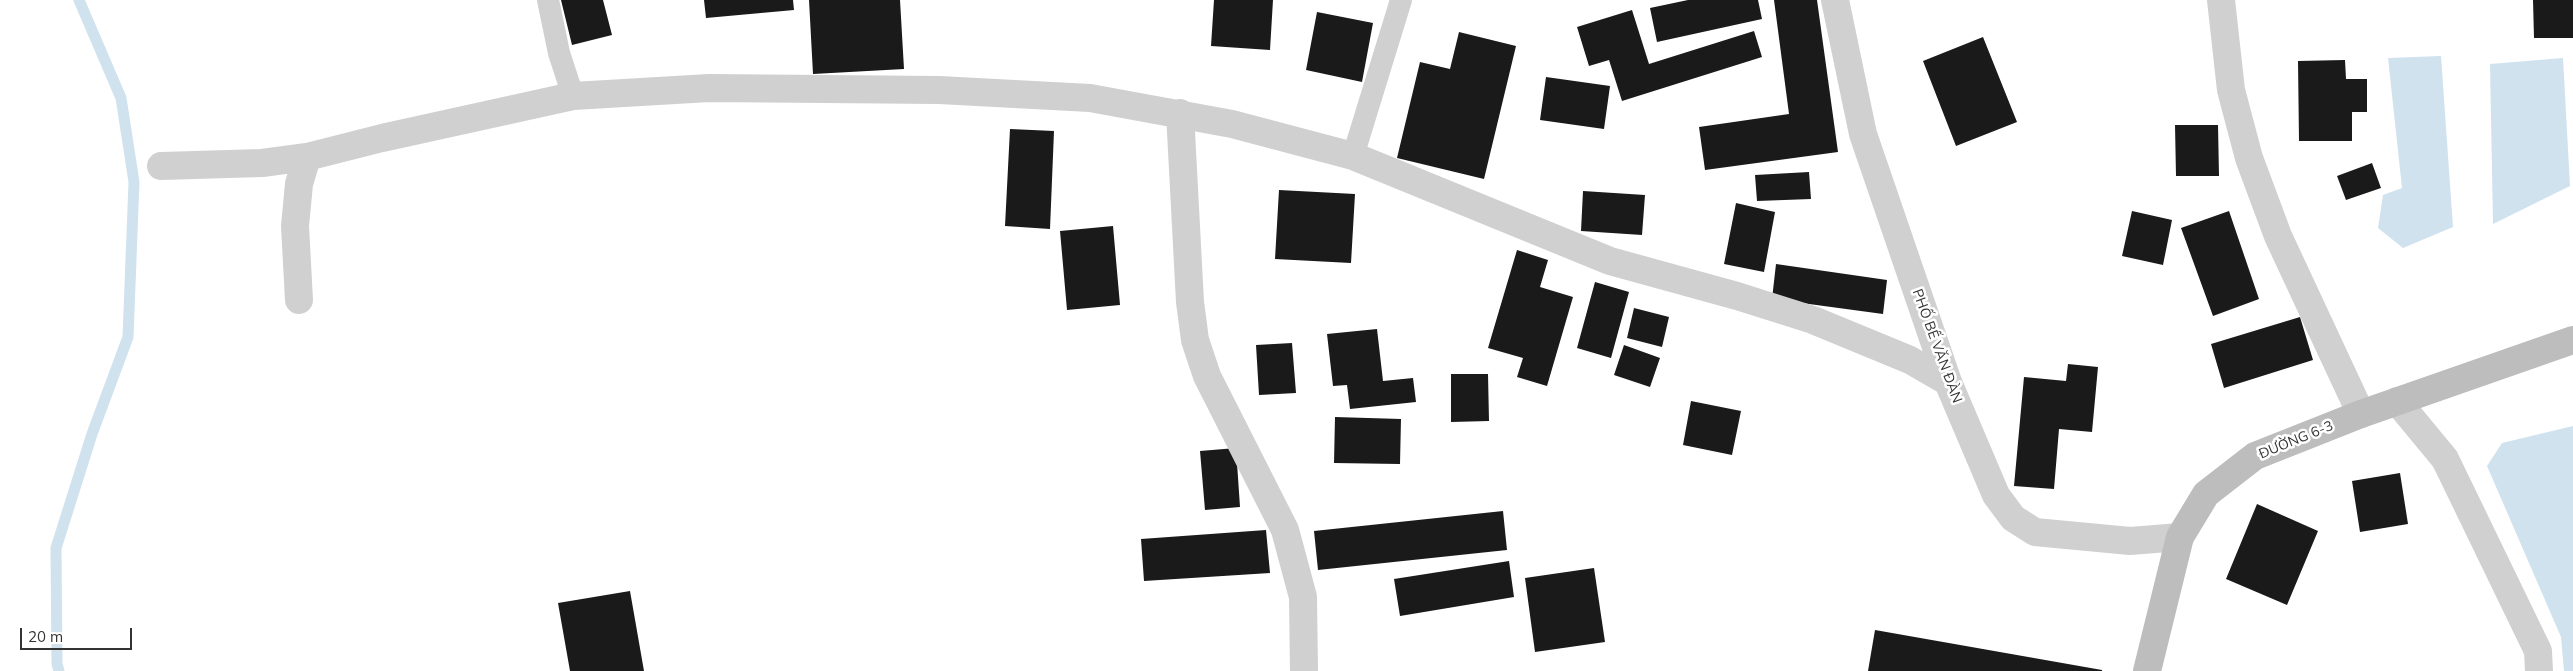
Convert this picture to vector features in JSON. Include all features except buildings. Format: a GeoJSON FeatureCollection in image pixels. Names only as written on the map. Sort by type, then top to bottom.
{"type":"FeatureCollection","features":[{"type":"Feature","properties":{"kind":"street","name":"PHỐ BẾ VĂN ĐÀN"},"geometry":{"type":"LineString","coordinates":[[1835,0],[1863,134],[1948,382],[1996,495],[2013,518],[2035,532],[2130,541],[2180,537]]}},
{"type":"Feature","properties":{"kind":"street"},"geometry":{"type":"LineString","coordinates":[[2221,0],[2231,90],[2249,158],[2278,236],[2361,414]]}},
{"type":"Feature","properties":{"kind":"street"},"geometry":{"type":"LineString","coordinates":[[161,166],[262,162],[307,157],[382,138],[573,96],[709,88],[939,90],[1090,98],[1232,124],[1353,156],[1610,261],[1737,296],[1812,320],[1910,360],[1948,382]]}},
{"type":"Feature","properties":{"kind":"street"},"geometry":{"type":"LineString","coordinates":[[1180,114],[1190,302],[1195,340],[1207,376],[1285,530],[1303,597],[1304,671]]}},
{"type":"Feature","properties":{"kind":"street"},"geometry":{"type":"LineString","coordinates":[[299,300],[295,226],[298,184],[307,157]]}},
{"type":"Feature","properties":{"kind":"street","name":"ĐƯỜNG 6-3"},"geometry":{"type":"LineString","coordinates":[[2147,671],[2180,537],[2206,494],[2255,456],[2361,414],[2573,340]]}},
{"type":"Feature","properties":{"kind":"street"},"geometry":{"type":"LineString","coordinates":[[2397,402],[2445,459],[2538,651],[2539,671]]}},
{"type":"Feature","properties":{"kind":"lane"},"geometry":{"type":"LineString","coordinates":[[548,0],[559,53],[573,96]]}},
{"type":"Feature","properties":{"kind":"lane"},"geometry":{"type":"LineString","coordinates":[[1353,156],[1401,0]]}},
{"type":"Feature","properties":{"kind":"water"},"geometry":{"type":"Polygon","coordinates":[[[2441,56],[2453,227],[2403,248],[2378,228],[2383,195],[2402,188],[2388,58],[2441,56]]]}},
{"type":"Feature","properties":{"kind":"water"},"geometry":{"type":"Polygon","coordinates":[[[2563,58],[2570,186],[2493,224],[2490,64],[2563,58]]]}},
{"type":"Feature","properties":{"kind":"water"},"geometry":{"type":"Polygon","coordinates":[[[2573,426],[2573,671],[2564,671],[2561,637],[2487,466],[2502,443],[2573,426]]]}},
{"type":"Feature","properties":{"kind":"waterway"},"geometry":{"type":"LineString","coordinates":[[59,671],[57,664],[56,548],[92,434],[128,337],[134,182],[121,98],[79,0]]}}]}
